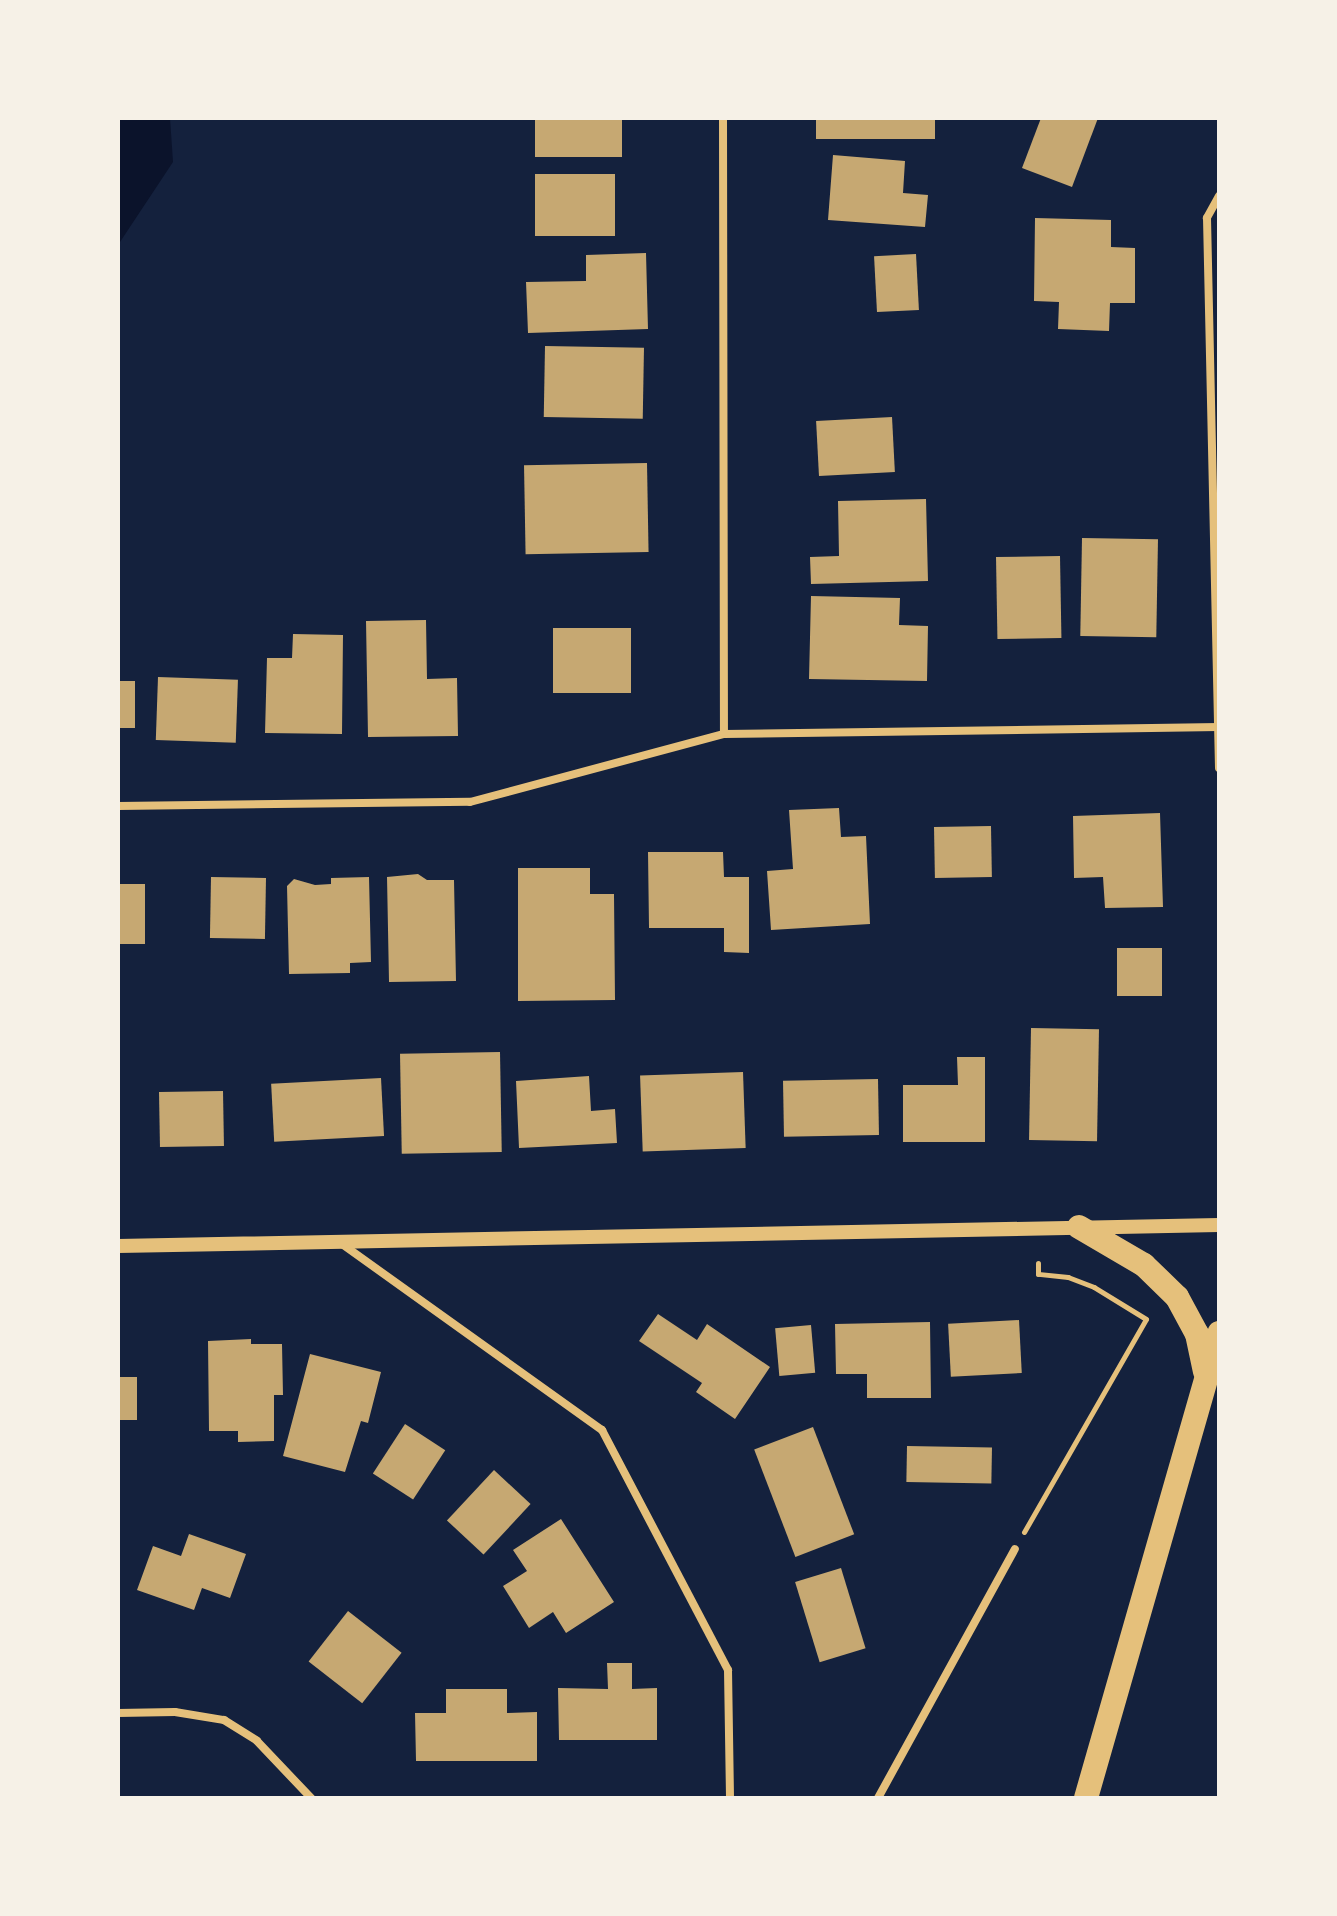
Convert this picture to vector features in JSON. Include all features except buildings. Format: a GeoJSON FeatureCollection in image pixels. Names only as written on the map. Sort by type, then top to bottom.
{"type":"FeatureCollection","features":[{"type":"Feature","properties":{"kind":"highway"},"geometry":{"type":"LineString","coordinates":[[1079,1227],[1144,1265],[1177,1297],[1197,1334],[1206,1374]]}},
{"type":"Feature","properties":{"kind":"highway"},"geometry":{"type":"LineString","coordinates":[[1086,1798],[1219,1333]]}},
{"type":"Feature","properties":{"kind":"street"},"geometry":{"type":"LineString","coordinates":[[723,118],[724,734]]}},
{"type":"Feature","properties":{"kind":"street"},"geometry":{"type":"LineString","coordinates":[[1219,196],[1207,218],[1219,768]]}},
{"type":"Feature","properties":{"kind":"street"},"geometry":{"type":"LineString","coordinates":[[118,806],[470,802],[724,734],[1218,727]]}},
{"type":"Feature","properties":{"kind":"street"},"geometry":{"type":"LineString","coordinates":[[118,1246],[1219,1225]]}},
{"type":"Feature","properties":{"kind":"street"},"geometry":{"type":"LineString","coordinates":[[338,1241],[602,1430],[728,1670],[730,1798]]}},
{"type":"Feature","properties":{"kind":"street"},"geometry":{"type":"LineString","coordinates":[[878,1798],[1015,1549]]}},
{"type":"Feature","properties":{"kind":"street"},"geometry":{"type":"LineString","coordinates":[[118,1713],[175,1712],[224,1720],[257,1741],[311,1798]]}},
{"type":"Feature","properties":{"kind":"path"},"geometry":{"type":"LineString","coordinates":[[1015,1549],[1146,1319],[1094,1287],[1068,1277],[1038,1274],[1038,1263]]}},
{"type":"Feature","properties":{"kind":"water"},"geometry":{"type":"Polygon","coordinates":[[[118,118],[170,118],[173,162],[118,245],[118,118]]]}}]}
